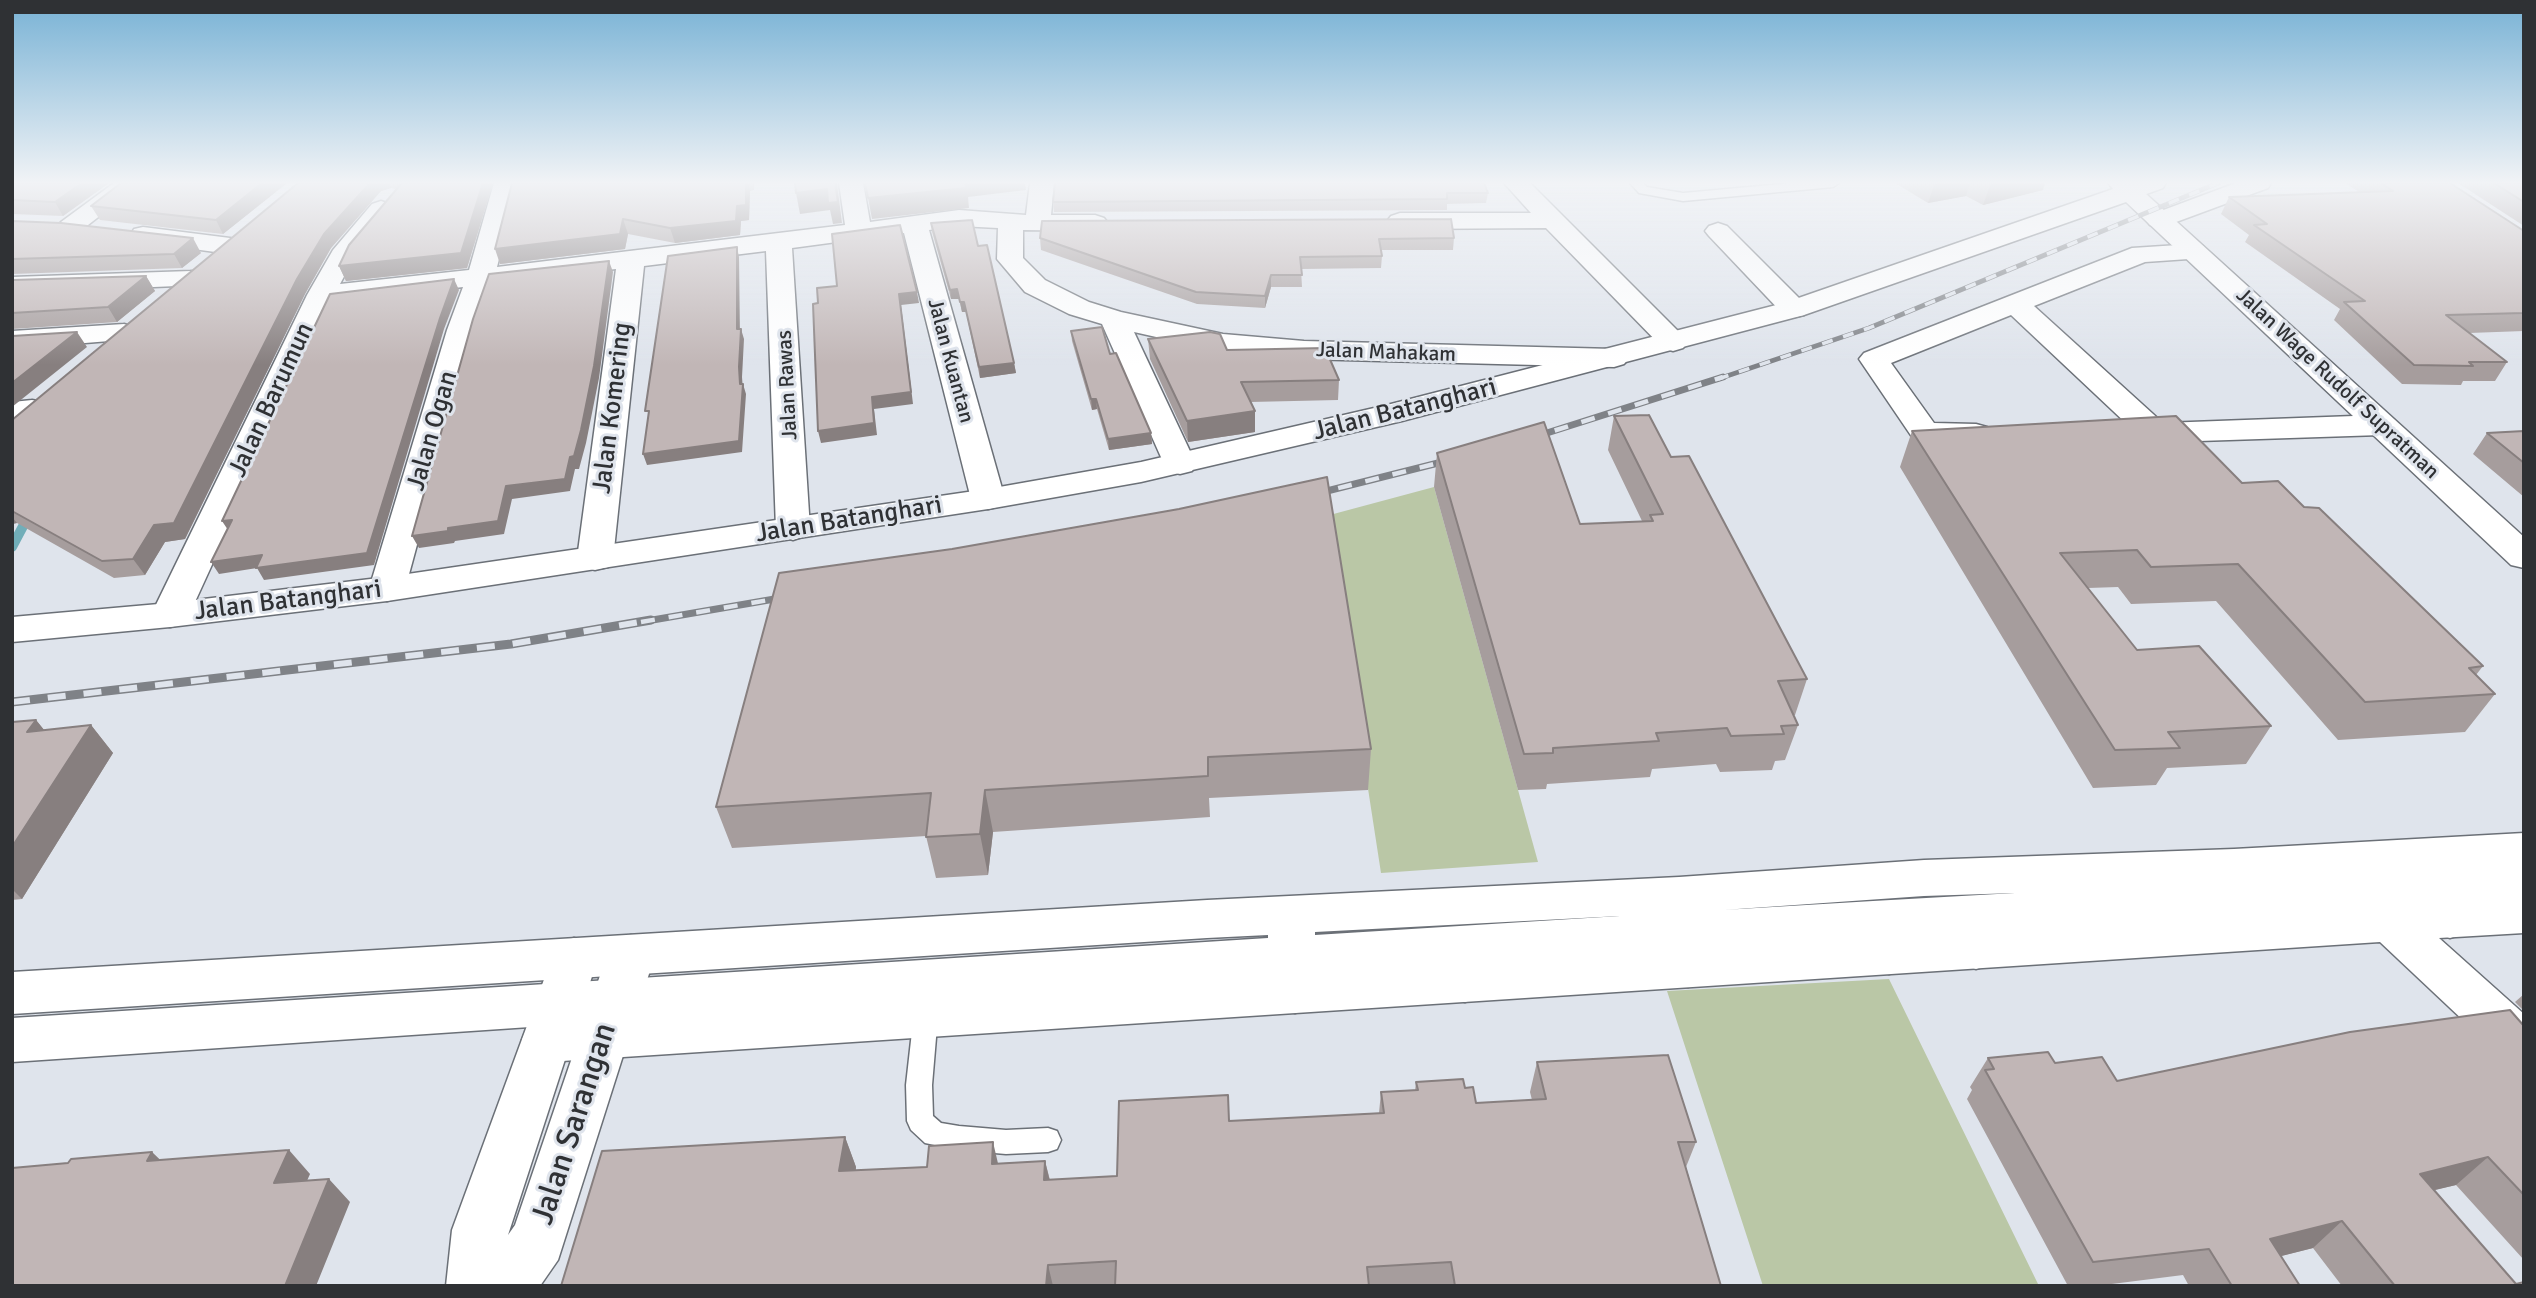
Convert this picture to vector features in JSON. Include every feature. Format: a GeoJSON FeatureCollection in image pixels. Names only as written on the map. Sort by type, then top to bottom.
{"type":"FeatureCollection","features":[{"type":"Feature","properties":{"kind":"street"},"geometry":{"type":"LineString","coordinates":[[94,359],[233,244]]}},
{"type":"Feature","properties":{"kind":"street","name":"Jalan Barumun"},"geometry":{"type":"LineString","coordinates":[[170,615],[321,295],[342,256],[353,244]]}},
{"type":"Feature","properties":{"kind":"street","name":"Jalan Ogan"},"geometry":{"type":"LineString","coordinates":[[387,589],[461,330],[490,244]]}},
{"type":"Feature","properties":{"kind":"street"},"geometry":{"type":"LineString","coordinates":[[321,295],[764,244]]}},
{"type":"Feature","properties":{"kind":"street","name":"Jalan Rawas"},"geometry":{"type":"LineString","coordinates":[[779,244],[793,528]]}},
{"type":"Feature","properties":{"kind":"street","name":"Jalan Kuantan"},"geometry":{"type":"LineString","coordinates":[[920,244],[988,499]]}},
{"type":"Feature","properties":{"kind":"street","name":"Jalan Mahakam"},"geometry":{"type":"LineString","coordinates":[[1009,244],[1010,259],[1021,273],[1035,286],[1079,309],[1223,343],[1304,350],[1614,358]]}},
{"type":"Feature","properties":{"kind":"street"},"geometry":{"type":"LineString","coordinates":[[1577,244],[1673,342],[1794,309],[1975,244]]}},
{"type":"Feature","properties":{"kind":"street"},"geometry":{"type":"LineString","coordinates":[[1730,244],[1794,309]]}},
{"type":"Feature","properties":{"kind":"street","name":"Jalan Wage Rudolf Supratman"},"geometry":{"type":"LineString","coordinates":[[2185,244],[2524,557]]}},
{"type":"Feature","properties":{"kind":"street"},"geometry":{"type":"LineString","coordinates":[[2003,434],[1927,433],[1874,359],[2141,254],[2194,252]]}},
{"type":"Feature","properties":{"kind":"street","name":"Jalan Komering"},"geometry":{"type":"LineString","coordinates":[[595,559],[631,258]]}},
{"type":"Feature","properties":{"kind":"street"},"geometry":{"type":"LineString","coordinates":[[12,285],[191,279]]}},
{"type":"Feature","properties":{"kind":"street"},"geometry":{"type":"LineString","coordinates":[[2014,303],[2155,432]]}},
{"type":"Feature","properties":{"kind":"street"},"geometry":{"type":"LineString","coordinates":[[1114,319],[1180,464]]}},
{"type":"Feature","properties":{"kind":"street"},"geometry":{"type":"LineString","coordinates":[[12,340],[140,320]]}},
{"type":"Feature","properties":{"kind":"street","name":"Jalan Batanghari"},"geometry":{"type":"LineString","coordinates":[[12,630],[170,615],[387,589],[988,499],[1180,464],[1673,342]]}},
{"type":"Feature","properties":{"kind":"street"},"geometry":{"type":"LineString","coordinates":[[2113,433],[2381,425]]}},
{"type":"Feature","properties":{"kind":"street"},"geometry":{"type":"LineString","coordinates":[[617,998],[926,1014],[1292,954],[1679,895],[1924,878],[2234,867],[2524,850]]}},
{"type":"Feature","properties":{"kind":"street"},"geometry":{"type":"LineString","coordinates":[[12,1041],[560,1001],[1292,954],[1461,963],[2374,906],[2436,902],[2524,880]]}},
{"type":"Feature","properties":{"kind":"street"},"geometry":{"type":"LineString","coordinates":[[2436,902],[2524,914]]}},
{"type":"Feature","properties":{"kind":"street"},"geometry":{"type":"LineString","coordinates":[[2374,906],[2500,1023],[2524,1050]]}},
{"type":"Feature","properties":{"kind":"street"},"geometry":{"type":"LineString","coordinates":[[12,993],[560,1001]]}},
{"type":"Feature","properties":{"kind":"street","name":"Jalan Sarangan"},"geometry":{"type":"LineString","coordinates":[[506,1286],[538,1240],[617,998]]}},
{"type":"Feature","properties":{"kind":"street","name":"Jalan Sarangan"},"geometry":{"type":"LineString","coordinates":[[475,1286],[480,1230],[560,1001]]}},
{"type":"Feature","properties":{"kind":"lane"},"geometry":{"type":"LineString","coordinates":[[926,1014],[919,1084],[920,1121],[934,1134],[959,1138],[1006,1142],[1048,1140]]}},
{"type":"Feature","properties":{"kind":"green space"},"geometry":{"type":"Polygon","coordinates":[[[1434,487],[1538,862],[1381,873],[1326,516],[1434,487]]]}},
{"type":"Feature","properties":{"kind":"green space"},"geometry":{"type":"Polygon","coordinates":[[[1889,979],[2039,1286],[1763,1286],[1667,991],[1889,979]]]}},
{"type":"Feature","properties":{"kind":"building"},"geometry":{"type":"Polygon","coordinates":[[[12,244],[186,244],[174,254],[12,259],[12,244]]]}},
{"type":"Feature","properties":{"kind":"building"},"geometry":{"type":"Polygon","coordinates":[[[225,244],[318,244],[297,279],[174,523],[154,525],[133,559],[102,561],[12,511],[12,420],[225,244]]]}},
{"type":"Feature","properties":{"kind":"building"},"geometry":{"type":"Polygon","coordinates":[[[464,244],[461,253],[339,266],[349,245],[464,244]]]}},
{"type":"Feature","properties":{"kind":"building"},"geometry":{"type":"Polygon","coordinates":[[[496,244],[540,244],[495,249],[496,244]]]}},
{"type":"Feature","properties":{"kind":"building"},"geometry":{"type":"Polygon","coordinates":[[[833,244],[905,244],[917,292],[899,294],[911,392],[872,397],[874,423],[818,431],[813,304],[818,303],[817,288],[837,286],[833,244]]]}},
{"type":"Feature","properties":{"kind":"building"},"geometry":{"type":"Polygon","coordinates":[[[937,244],[987,245],[1014,363],[979,367],[964,302],[960,302],[957,289],[950,290],[937,244]]]}},
{"type":"Feature","properties":{"kind":"building"},"geometry":{"type":"Polygon","coordinates":[[[1056,244],[1380,244],[1382,256],[1300,257],[1302,275],[1271,275],[1265,296],[1196,292],[1056,244]]]}},
{"type":"Feature","properties":{"kind":"building"},"geometry":{"type":"Polygon","coordinates":[[[2281,244],[2524,244],[2524,313],[2446,315],[2507,362],[2469,362],[2473,366],[2414,365],[2344,302],[2365,301],[2281,244]]]}},
{"type":"Feature","properties":{"kind":"building"},"geometry":{"type":"Polygon","coordinates":[[[737,247],[737,329],[741,329],[739,367],[740,384],[743,384],[739,441],[643,454],[649,411],[645,411],[668,256],[737,247]]]}},
{"type":"Feature","properties":{"kind":"building"},"geometry":{"type":"Polygon","coordinates":[[[609,261],[594,366],[581,430],[565,479],[506,486],[498,521],[412,536],[473,319],[489,274],[609,261]]]}},
{"type":"Feature","properties":{"kind":"building"},"geometry":{"type":"Polygon","coordinates":[[[146,276],[108,307],[12,313],[12,280],[146,276]]]}},
{"type":"Feature","properties":{"kind":"building"},"geometry":{"type":"Polygon","coordinates":[[[454,279],[367,553],[256,568],[262,555],[211,562],[232,520],[222,521],[330,294],[454,279]]]}},
{"type":"Feature","properties":{"kind":"building"},"geometry":{"type":"Polygon","coordinates":[[[1102,327],[1110,354],[1116,353],[1151,433],[1108,439],[1096,399],[1091,399],[1071,331],[1102,327]]]}},
{"type":"Feature","properties":{"kind":"building"},"geometry":{"type":"Polygon","coordinates":[[[77,332],[12,383],[12,336],[77,332]]]}},
{"type":"Feature","properties":{"kind":"building"},"geometry":{"type":"Polygon","coordinates":[[[1210,332],[1220,334],[1227,350],[1325,348],[1339,380],[1241,382],[1255,411],[1187,421],[1148,339],[1210,332]]]}},
{"type":"Feature","properties":{"kind":"building"},"geometry":{"type":"Polygon","coordinates":[[[1649,415],[1671,457],[1689,456],[1807,679],[1778,681],[1798,725],[1781,726],[1784,734],[1731,736],[1727,728],[1656,733],[1659,741],[1553,748],[1553,753],[1524,754],[1437,453],[1544,422],[1580,524],[1653,521],[1650,515],[1663,514],[1614,416],[1649,415]]]}},
{"type":"Feature","properties":{"kind":"building"},"geometry":{"type":"Polygon","coordinates":[[[2176,416],[2242,483],[2278,481],[2304,507],[2319,508],[2483,666],[2469,668],[2495,694],[2365,702],[2238,564],[2151,567],[2137,550],[2060,553],[2137,650],[2199,646],[2271,726],[2168,732],[2180,748],[2115,750],[1912,431],[2176,416]]]}},
{"type":"Feature","properties":{"kind":"building"},"geometry":{"type":"Polygon","coordinates":[[[2524,431],[2524,463],[2487,433],[2524,431]]]}},
{"type":"Feature","properties":{"kind":"building"},"geometry":{"type":"Polygon","coordinates":[[[1327,477],[1371,749],[1208,757],[1208,776],[985,790],[980,834],[926,837],[931,793],[716,807],[779,573],[952,549],[1179,509],[1327,477]]]}},
{"type":"Feature","properties":{"kind":"building"},"geometry":{"type":"Polygon","coordinates":[[[36,720],[27,732],[91,725],[12,847],[12,722],[36,720]]]}},
{"type":"Feature","properties":{"kind":"building"},"geometry":{"type":"Polygon","coordinates":[[[2510,1010],[2524,1026],[2524,1195],[2488,1157],[2420,1174],[2516,1284],[2524,1282],[2524,1286],[2395,1286],[2342,1221],[2270,1239],[2300,1286],[2232,1286],[2209,1249],[2093,1262],[1985,1070],[1994,1069],[1988,1058],[2048,1052],[2055,1063],[2102,1057],[2117,1081],[2350,1032],[2510,1010]]]}},
{"type":"Feature","properties":{"kind":"building"},"geometry":{"type":"Polygon","coordinates":[[[1668,1055],[1696,1142],[1678,1142],[1721,1286],[1455,1286],[1451,1262],[1367,1267],[1369,1286],[1115,1286],[1116,1261],[1048,1265],[1046,1286],[561,1286],[602,1151],[845,1137],[839,1171],[927,1167],[929,1146],[993,1142],[992,1164],[1045,1161],[1044,1180],[1117,1176],[1119,1101],[1228,1095],[1229,1121],[1384,1113],[1381,1092],[1418,1090],[1416,1082],[1463,1079],[1465,1088],[1473,1087],[1476,1103],[1546,1099],[1537,1062],[1668,1055]]]}},
{"type":"Feature","properties":{"kind":"building"},"geometry":{"type":"Polygon","coordinates":[[[289,1150],[274,1183],[329,1179],[285,1286],[12,1286],[12,1168],[68,1163],[71,1159],[152,1152],[147,1161],[289,1150]]]}},
{"type":"Feature","properties":{"kind":"waterway"},"geometry":{"type":"LineString","coordinates":[[12,547],[30,513]]}},
{"type":"Feature","properties":{"kind":"railway"},"geometry":{"type":"LineString","coordinates":[[1718,379],[1869,328],[2072,244]]}},
{"type":"Feature","properties":{"kind":"railway"},"geometry":{"type":"LineString","coordinates":[[1528,439],[1723,377]]}},
{"type":"Feature","properties":{"kind":"railway"},"geometry":{"type":"LineString","coordinates":[[1311,495],[1454,459]]}},
{"type":"Feature","properties":{"kind":"railway"},"geometry":{"type":"LineString","coordinates":[[641,622],[792,596]]}},
{"type":"Feature","properties":{"kind":"railway"},"geometry":{"type":"LineString","coordinates":[[12,702],[511,644],[651,620]]}}]}
